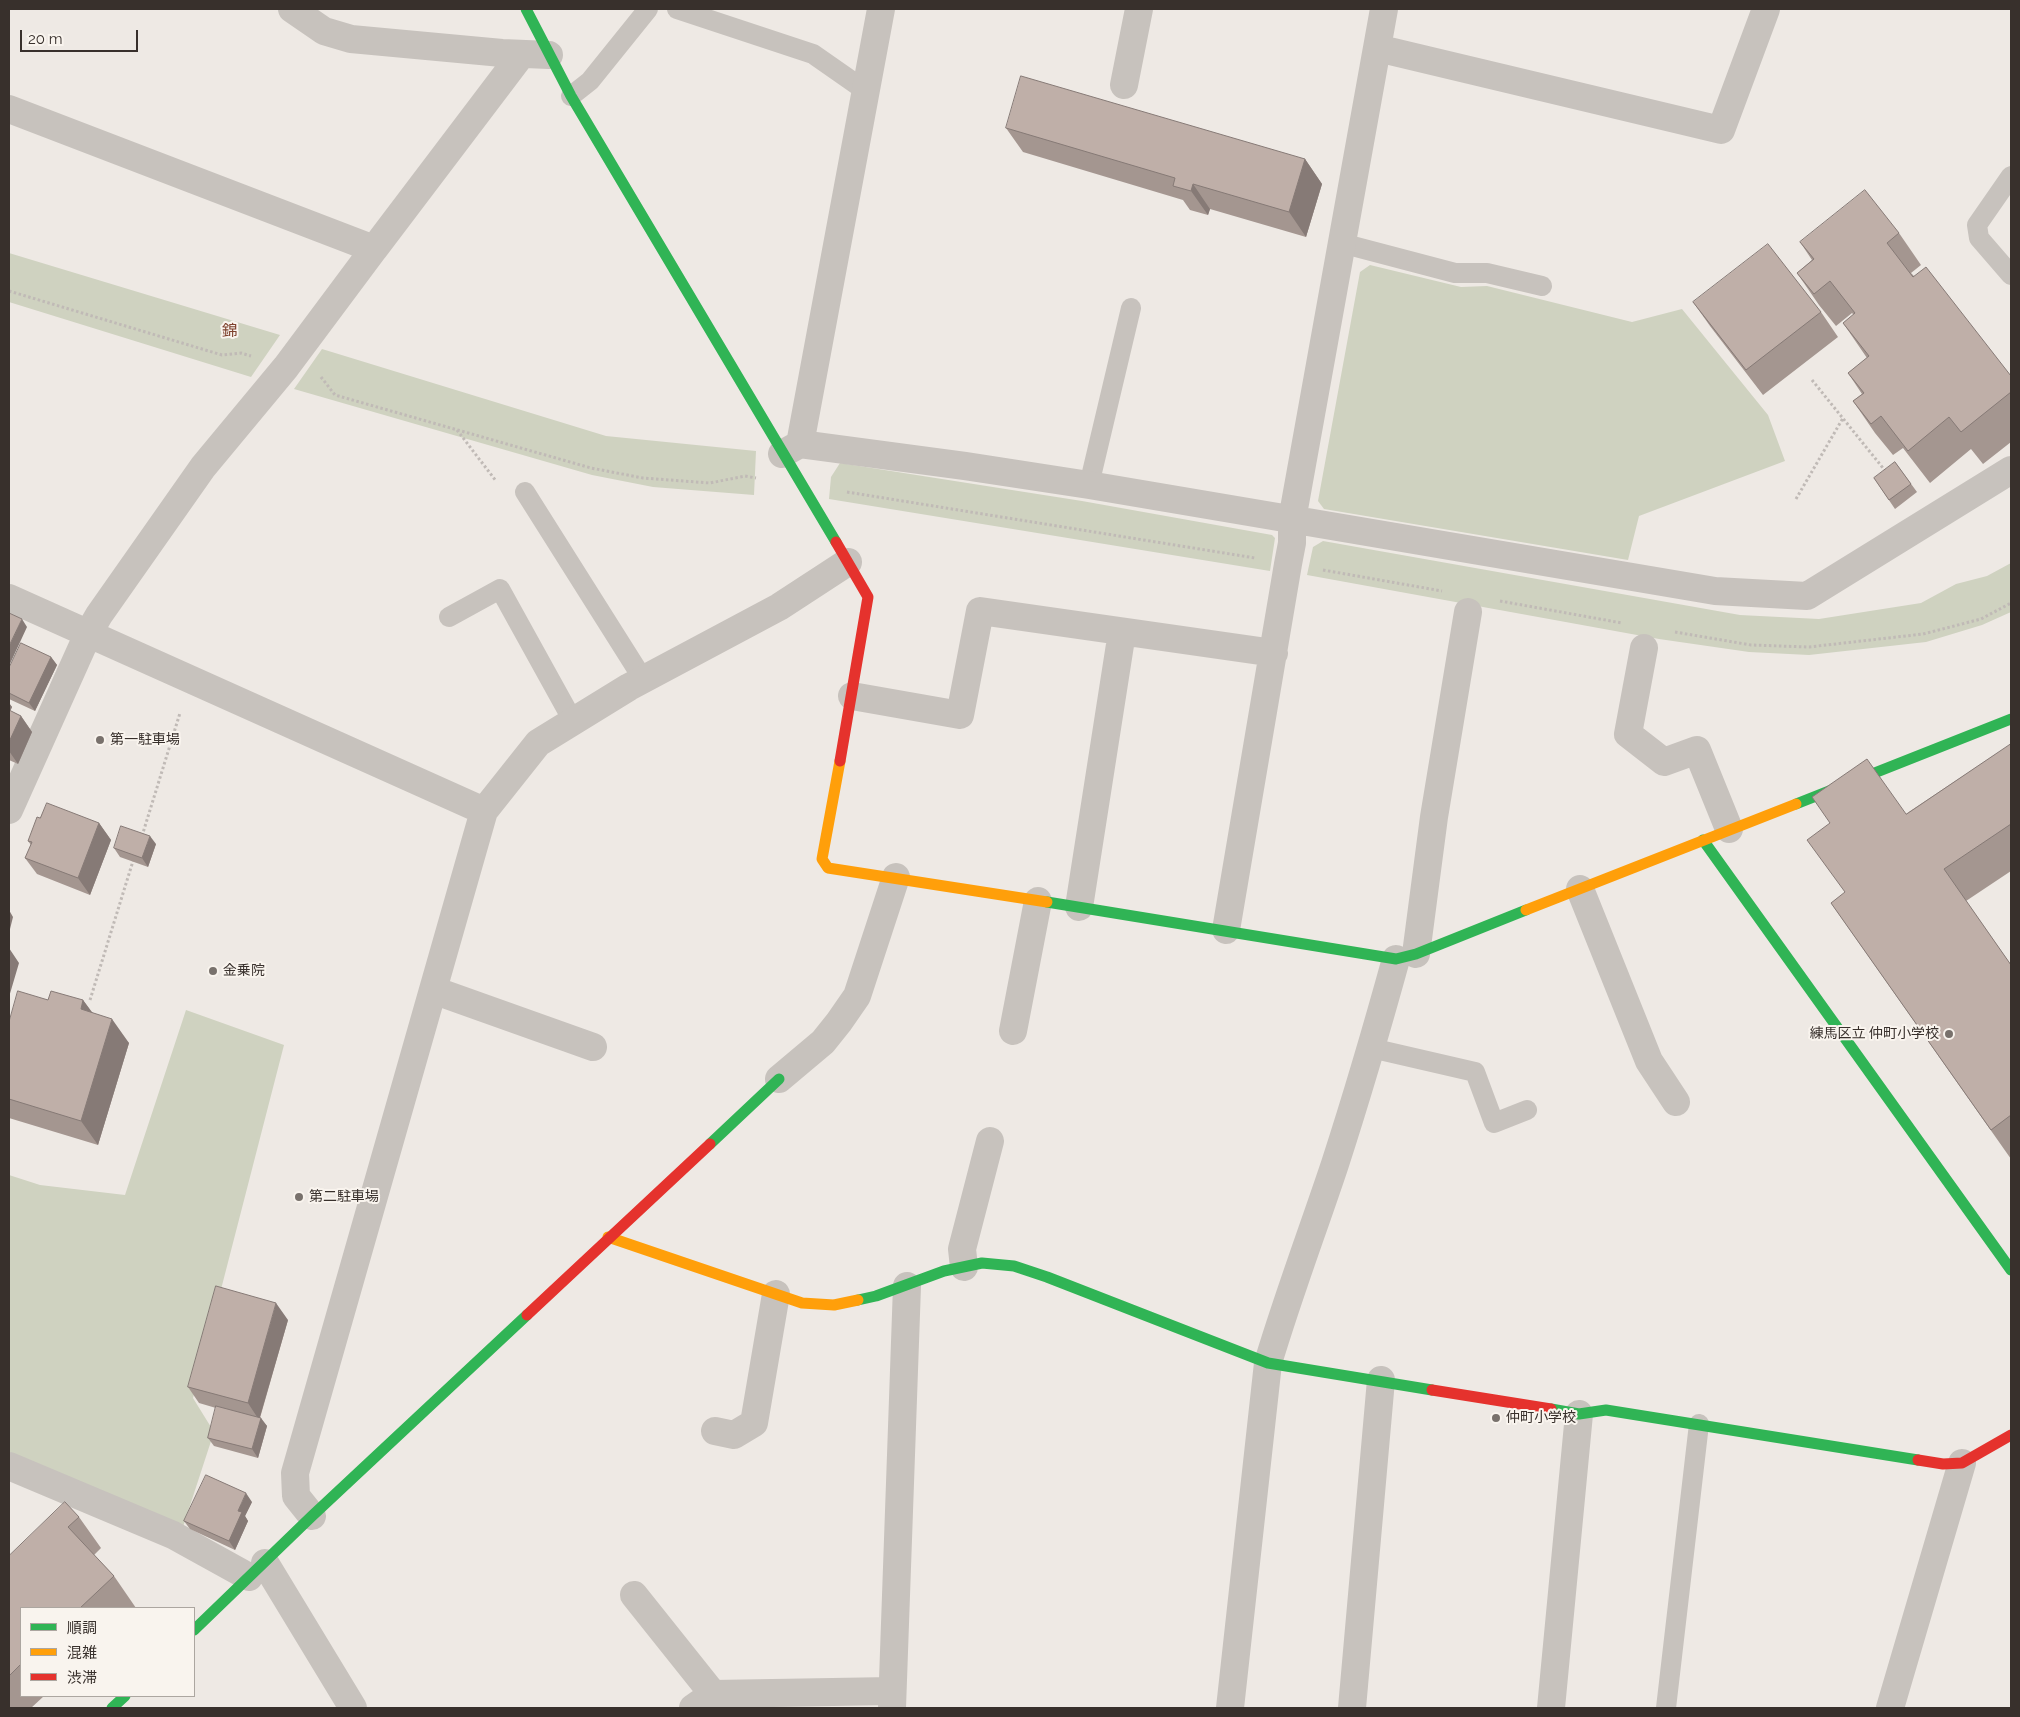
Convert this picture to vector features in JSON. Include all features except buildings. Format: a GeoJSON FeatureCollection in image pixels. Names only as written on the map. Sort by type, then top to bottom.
{"type":"FeatureCollection","features":[{"type":"Feature","properties":{"kind":"street"},"geometry":{"type":"LineString","coordinates":[[292,9],[324,30],[351,39],[521,55],[549,55]]}},
{"type":"Feature","properties":{"kind":"street"},"geometry":{"type":"LineString","coordinates":[[526,9],[571,96],[790,453],[868,597],[822,859],[828,868],[1406,957],[2011,719]]}},
{"type":"Feature","properties":{"kind":"street"},"geometry":{"type":"LineString","coordinates":[[790,453],[866,91],[881,9]]}},
{"type":"Feature","properties":{"kind":"street"},"geometry":{"type":"LineString","coordinates":[[1124,85],[1139,9]]}},
{"type":"Feature","properties":{"kind":"street"},"geometry":{"type":"LineString","coordinates":[[1226,930],[1292,542],[1292,520],[1384,9]]}},
{"type":"Feature","properties":{"kind":"street"},"geometry":{"type":"LineString","coordinates":[[1377,48],[1721,130],[1766,9]]}},
{"type":"Feature","properties":{"kind":"street"},"geometry":{"type":"LineString","coordinates":[[9,810],[88,634],[99,615],[203,467],[286,366],[521,55]]}},
{"type":"Feature","properties":{"kind":"street"},"geometry":{"type":"LineString","coordinates":[[9,110],[374,249]]}},
{"type":"Feature","properties":{"kind":"street"},"geometry":{"type":"LineString","coordinates":[[790,453],[965,466],[1089,485],[1714,591],[1807,596],[2011,470]]}},
{"type":"Feature","properties":{"kind":"street"},"geometry":{"type":"LineString","coordinates":[[312,1516],[296,1496],[295,1473],[484,811],[538,743],[643,679],[779,607],[848,562]]}},
{"type":"Feature","properties":{"kind":"street"},"geometry":{"type":"LineString","coordinates":[[9,598],[484,811]]}},
{"type":"Feature","properties":{"kind":"street"},"geometry":{"type":"LineString","coordinates":[[852,696],[960,715],[980,611],[1274,653]]}},
{"type":"Feature","properties":{"kind":"street"},"geometry":{"type":"LineString","coordinates":[[1230,1708],[1268,1363],[1278,1328],[1335,1164],[1371,1048],[1406,957],[1434,817],[1468,612]]}},
{"type":"Feature","properties":{"kind":"street"},"geometry":{"type":"LineString","coordinates":[[1079,907],[1122,632]]}},
{"type":"Feature","properties":{"kind":"street"},"geometry":{"type":"LineString","coordinates":[[1644,648],[1628,734],[1664,762],[1697,750],[1729,829]]}},
{"type":"Feature","properties":{"kind":"street"},"geometry":{"type":"LineString","coordinates":[[1703,840],[2011,1270]]}},
{"type":"Feature","properties":{"kind":"street"},"geometry":{"type":"LineString","coordinates":[[195,1629],[608,1237],[779,1078],[823,1042],[857,996],[896,878]]}},
{"type":"Feature","properties":{"kind":"street"},"geometry":{"type":"LineString","coordinates":[[1580,888],[1649,1061],[1676,1102]]}},
{"type":"Feature","properties":{"kind":"street"},"geometry":{"type":"LineString","coordinates":[[1013,1031],[1038,901]]}},
{"type":"Feature","properties":{"kind":"street"},"geometry":{"type":"LineString","coordinates":[[433,990],[593,1047]]}},
{"type":"Feature","properties":{"kind":"street"},"geometry":{"type":"LineString","coordinates":[[964,1266],[962,1249],[990,1141]]}},
{"type":"Feature","properties":{"kind":"street"},"geometry":{"type":"LineString","coordinates":[[608,1237],[802,1303],[834,1305],[876,1296],[964,1266],[982,1263],[1014,1266],[1268,1363],[1381,1380],[1579,1414],[1606,1410],[1943,1464],[1962,1463],[2011,1435]]}},
{"type":"Feature","properties":{"kind":"street"},"geometry":{"type":"LineString","coordinates":[[634,1596],[703,1701],[892,1699],[907,1286]]}},
{"type":"Feature","properties":{"kind":"street"},"geometry":{"type":"LineString","coordinates":[[715,1431],[734,1436],[754,1423],[776,1294]]}},
{"type":"Feature","properties":{"kind":"street"},"geometry":{"type":"LineString","coordinates":[[1352,1708],[1381,1380]]}},
{"type":"Feature","properties":{"kind":"street"},"geometry":{"type":"LineString","coordinates":[[1550,1708],[1579,1414]]}},
{"type":"Feature","properties":{"kind":"street"},"geometry":{"type":"LineString","coordinates":[[1890,1708],[1962,1463]]}},
{"type":"Feature","properties":{"kind":"street"},"geometry":{"type":"LineString","coordinates":[[9,1466],[257,1570],[352,1708]]}},
{"type":"Feature","properties":{"kind":"street"},"geometry":{"type":"LineString","coordinates":[[112,1708],[124,1697]]}},
{"type":"Feature","properties":{"kind":"lane"},"geometry":{"type":"LineString","coordinates":[[571,96],[590,81],[648,9]]}},
{"type":"Feature","properties":{"kind":"lane"},"geometry":{"type":"LineString","coordinates":[[677,9],[813,54],[866,91]]}},
{"type":"Feature","properties":{"kind":"lane"},"geometry":{"type":"LineString","coordinates":[[2011,176],[1977,225],[1979,238],[2011,275]]}},
{"type":"Feature","properties":{"kind":"lane"},"geometry":{"type":"LineString","coordinates":[[1342,243],[1455,273],[1487,273],[1542,286]]}},
{"type":"Feature","properties":{"kind":"lane"},"geometry":{"type":"LineString","coordinates":[[1089,485],[1131,308]]}},
{"type":"Feature","properties":{"kind":"lane"},"geometry":{"type":"LineString","coordinates":[[525,492],[643,679]]}},
{"type":"Feature","properties":{"kind":"lane"},"geometry":{"type":"LineString","coordinates":[[449,617],[500,589],[574,721]]}},
{"type":"Feature","properties":{"kind":"lane"},"geometry":{"type":"LineString","coordinates":[[1371,1048],[1475,1072],[1494,1123],[1527,1110]]}},
{"type":"Feature","properties":{"kind":"lane"},"geometry":{"type":"LineString","coordinates":[[1666,1708],[1699,1424]]}},
{"type":"Feature","properties":{"kind":"path"},"geometry":{"type":"LineString","coordinates":[[1812,380],[1888,475]]}},
{"type":"Feature","properties":{"kind":"path"},"geometry":{"type":"LineString","coordinates":[[1796,499],[1843,418]]}},
{"type":"Feature","properties":{"kind":"path"},"geometry":{"type":"LineString","coordinates":[[457,430],[509,497],[525,492]]}},
{"type":"Feature","properties":{"kind":"path"},"geometry":{"type":"LineString","coordinates":[[141,839],[191,680]]}},
{"type":"Feature","properties":{"kind":"path"},"geometry":{"type":"LineString","coordinates":[[90,1000],[133,861]]}},
{"type":"Feature","properties":{"kind":"green space"},"geometry":{"type":"Polygon","coordinates":[[[9,253],[280,335],[251,377],[9,302],[9,253]]]}},
{"type":"Feature","properties":{"kind":"green space"},"geometry":{"type":"Polygon","coordinates":[[[1370,265],[1461,287],[1487,286],[1632,322],[1682,309],[1768,415],[1785,461],[1639,516],[1628,560],[1324,509],[1318,501],[1360,272],[1370,265]]]}},
{"type":"Feature","properties":{"kind":"green space"},"geometry":{"type":"Polygon","coordinates":[[[322,349],[606,436],[756,451],[754,495],[653,487],[592,475],[294,389],[322,349]]]}},
{"type":"Feature","properties":{"kind":"green space"},"geometry":{"type":"Polygon","coordinates":[[[840,463],[1082,501],[1272,535],[1275,538],[1270,571],[829,499],[831,477],[840,463]]]}},
{"type":"Feature","properties":{"kind":"green space"},"geometry":{"type":"Polygon","coordinates":[[[1323,541],[1740,615],[1819,619],[1921,603],[1956,584],[1987,576],[2011,563],[2011,612],[1982,625],[1926,642],[1809,655],[1749,652],[1659,639],[1307,575],[1313,547],[1323,541]]]}},
{"type":"Feature","properties":{"kind":"green space"},"geometry":{"type":"Polygon","coordinates":[[[186,1010],[284,1045],[193,1398],[214,1432],[183,1527],[9,1452],[9,1175],[40,1185],[125,1195],[186,1010]]]}},
{"type":"Feature","properties":{"kind":"traffic: fast"},"geometry":{"type":"LineString","coordinates":[[526,9],[571,96],[836,542]]}},
{"type":"Feature","properties":{"kind":"traffic: fast"},"geometry":{"type":"LineString","coordinates":[[1796,804],[2011,719]]}},
{"type":"Feature","properties":{"kind":"traffic: fast"},"geometry":{"type":"LineString","coordinates":[[1703,840],[2011,1270]]}},
{"type":"Feature","properties":{"kind":"traffic: fast"},"geometry":{"type":"LineString","coordinates":[[1047,902],[1396,959],[1416,954],[1526,910]]}},
{"type":"Feature","properties":{"kind":"traffic: fast"},"geometry":{"type":"LineString","coordinates":[[710,1144],[779,1079]]}},
{"type":"Feature","properties":{"kind":"traffic: fast"},"geometry":{"type":"LineString","coordinates":[[858,1300],[876,1296],[944,1271],[982,1263],[1014,1266],[1268,1363],[1432,1390]]}},
{"type":"Feature","properties":{"kind":"traffic: fast"},"geometry":{"type":"LineString","coordinates":[[195,1629],[312,1516],[527,1315]]}},
{"type":"Feature","properties":{"kind":"traffic: fast"},"geometry":{"type":"LineString","coordinates":[[1551,1409],[1579,1414],[1606,1410],[1918,1460]]}},
{"type":"Feature","properties":{"kind":"traffic: fast"},"geometry":{"type":"LineString","coordinates":[[112,1708],[124,1697]]}},
{"type":"Feature","properties":{"kind":"traffic: slow"},"geometry":{"type":"LineString","coordinates":[[840,761],[822,859],[828,868],[1047,902]]}},
{"type":"Feature","properties":{"kind":"traffic: slow"},"geometry":{"type":"LineString","coordinates":[[1526,910],[1796,804]]}},
{"type":"Feature","properties":{"kind":"traffic: slow"},"geometry":{"type":"LineString","coordinates":[[608,1237],[802,1303],[834,1305],[858,1300]]}},
{"type":"Feature","properties":{"kind":"traffic: jam"},"geometry":{"type":"LineString","coordinates":[[836,542],[868,597],[840,761]]}},
{"type":"Feature","properties":{"kind":"traffic: jam"},"geometry":{"type":"LineString","coordinates":[[527,1315],[710,1144]]}},
{"type":"Feature","properties":{"kind":"traffic: jam"},"geometry":{"type":"LineString","coordinates":[[1432,1390],[1551,1409]]}},
{"type":"Feature","properties":{"kind":"traffic: jam"},"geometry":{"type":"LineString","coordinates":[[1918,1460],[1943,1464],[1962,1463],[2011,1435]]}},
{"type":"Feature","properties":{"kind":"place","name":"第一駐車場"},"geometry":{"type":"Point","coordinates":[100,740]}},
{"type":"Feature","properties":{"kind":"place","name":"金乗院"},"geometry":{"type":"Point","coordinates":[213,971]}},
{"type":"Feature","properties":{"kind":"place","name":"練馬区立 仲町小学校"},"geometry":{"type":"Point","coordinates":[1949,1034]}},
{"type":"Feature","properties":{"kind":"place","name":"第二駐車場"},"geometry":{"type":"Point","coordinates":[299,1197]}},
{"type":"Feature","properties":{"kind":"place","name":"仲町小学校"},"geometry":{"type":"Point","coordinates":[1496,1418]}},
{"type":"Feature","properties":{"kind":"district","name":"錦"},"geometry":{"type":"Point","coordinates":[230,331]}}]}
